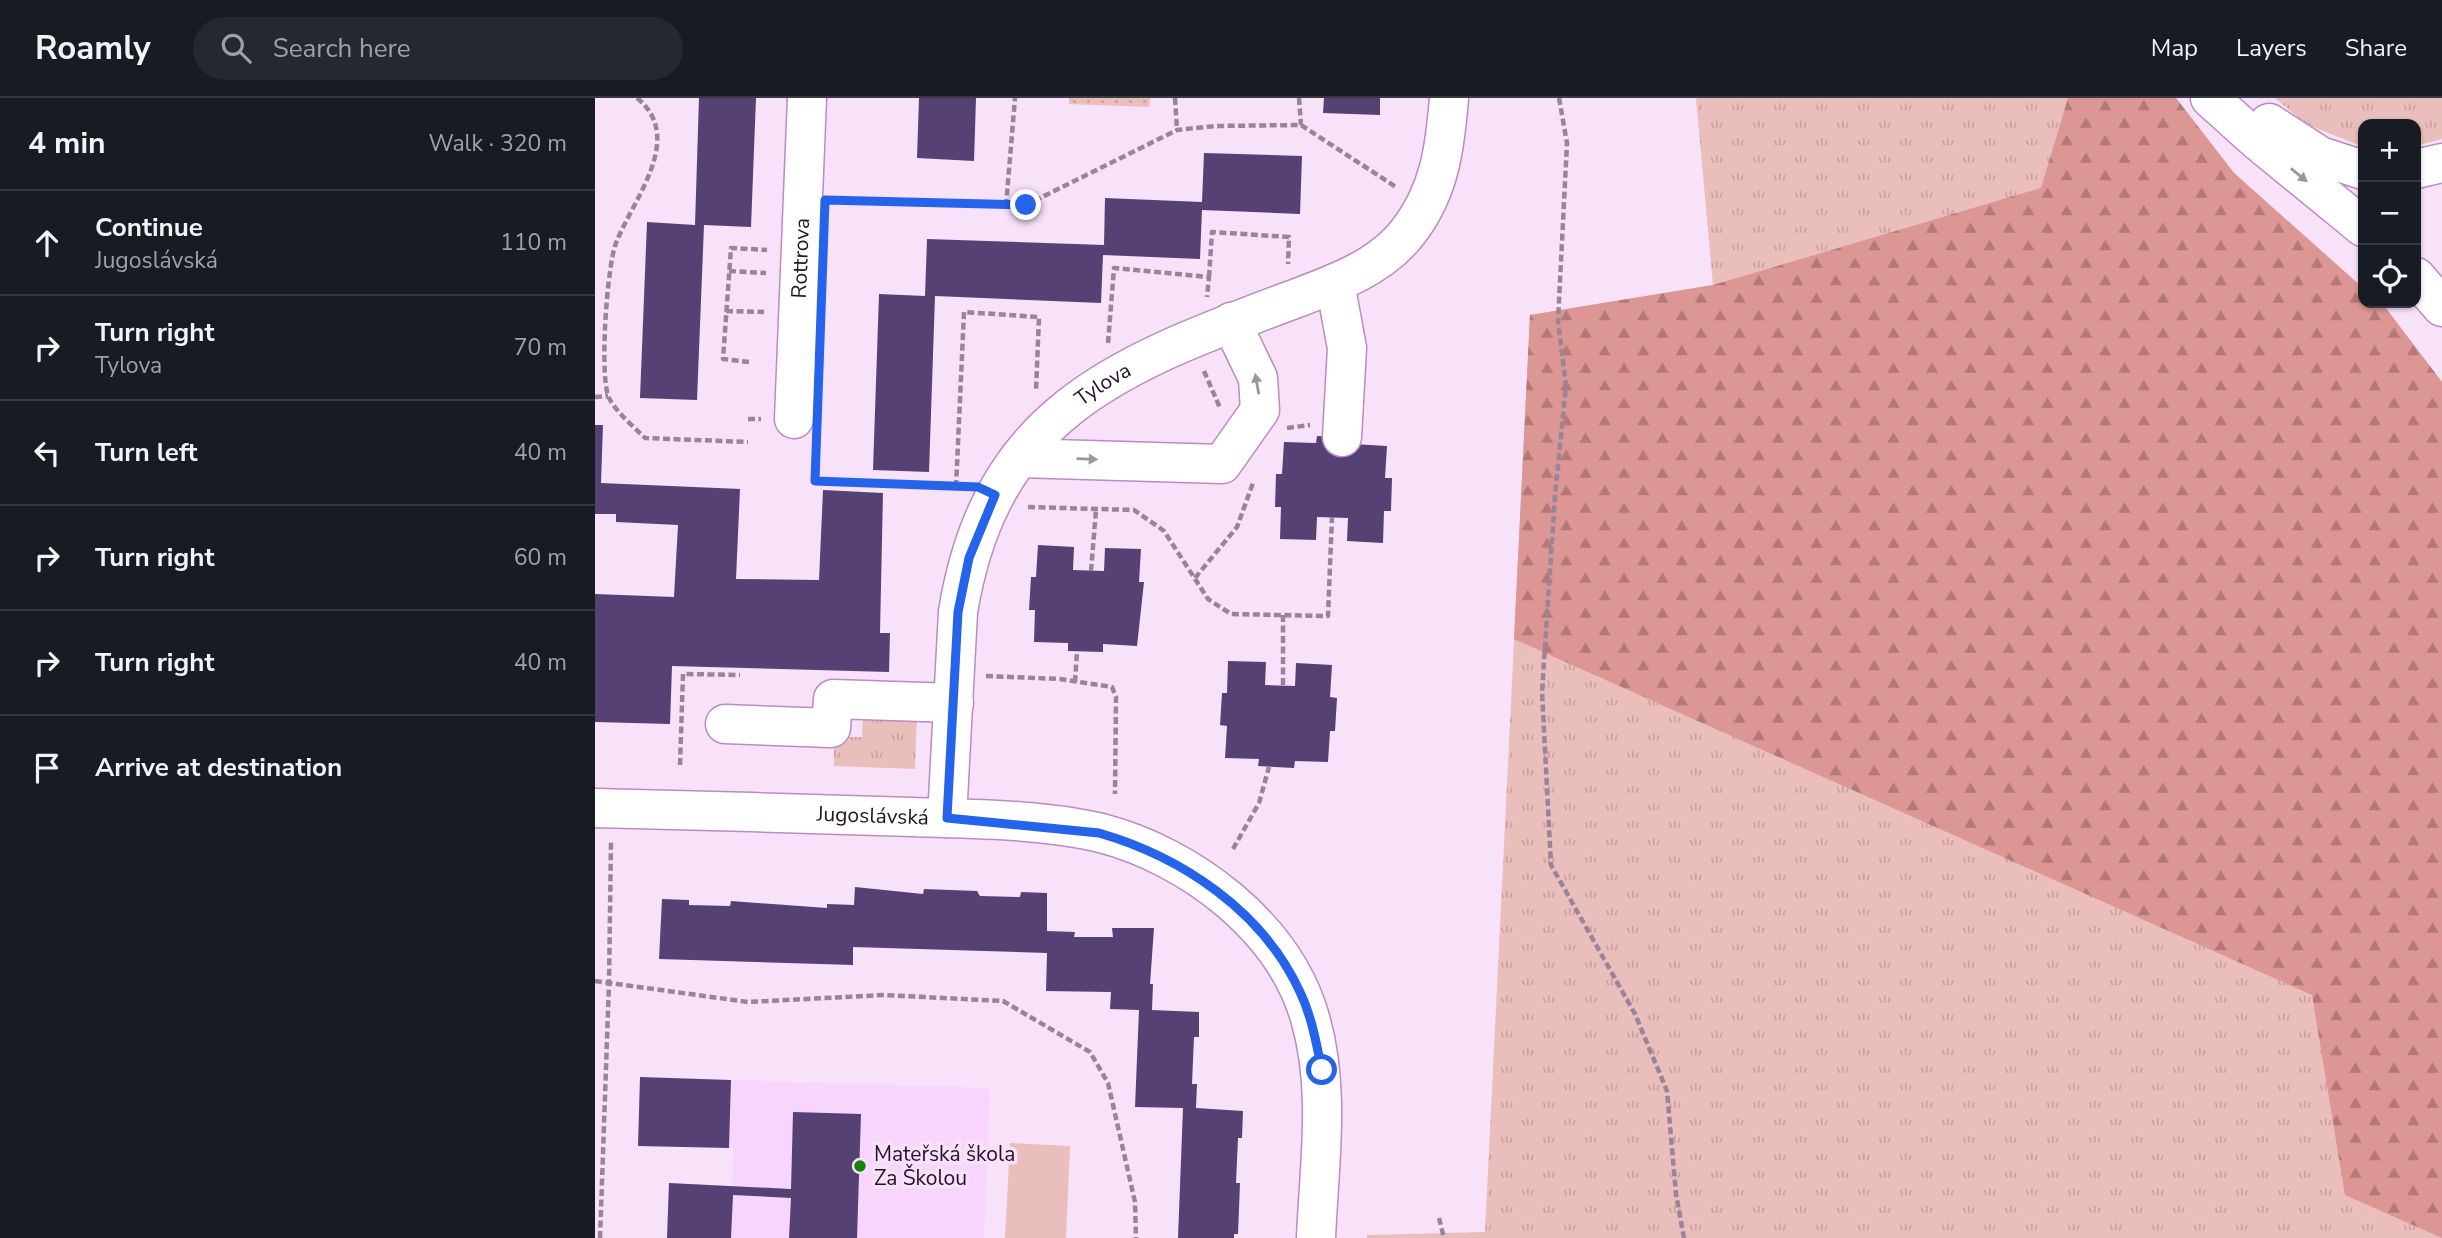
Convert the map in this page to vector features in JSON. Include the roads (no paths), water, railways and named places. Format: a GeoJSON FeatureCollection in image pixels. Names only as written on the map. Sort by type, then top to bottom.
{"type":"FeatureCollection","features":[{"type":"Feature","properties":{"kind":"main road","name":"Rottrova"},"geometry":{"type":"LineString","coordinates":[[806,425],[807,98]]}},
{"type":"Feature","properties":{"kind":"main road","name":"Tylova"},"geometry":{"type":"LineString","coordinates":[[947,818],[965,690],[958,612],[962,585],[969,558],[1010,501],[1019,458],[1049,422],[1092,389],[1148,358],[1219,311],[1335,284],[1390,251],[1414,223],[1440,173],[1449,98]]}},
{"type":"Feature","properties":{"kind":"main road"},"geometry":{"type":"LineString","coordinates":[[2210,98],[2358,223]]}},
{"type":"Feature","properties":{"kind":"main road"},"geometry":{"type":"LineString","coordinates":[[2240,98],[2308,149],[2332,161],[2358,169]]}},
{"type":"Feature","properties":{"kind":"main road"},"geometry":{"type":"LineString","coordinates":[[2421,168],[2442,163]]}},
{"type":"Feature","properties":{"kind":"main road"},"geometry":{"type":"LineString","coordinates":[[2421,283],[2442,307]]}},
{"type":"Feature","properties":{"kind":"main road"},"geometry":{"type":"LineString","coordinates":[[1335,284],[1346,348],[1342,429]]}},
{"type":"Feature","properties":{"kind":"main road"},"geometry":{"type":"LineString","coordinates":[[1019,458],[1222,464],[1260,410],[1258,379],[1219,311]]}},
{"type":"Feature","properties":{"kind":"main road"},"geometry":{"type":"LineString","coordinates":[[725,724],[831,728],[833,699],[965,690]]}},
{"type":"Feature","properties":{"kind":"main road","name":"Jugoslávská"},"geometry":{"type":"LineString","coordinates":[[603,808],[947,818],[1054,826],[1120,839],[1180,867],[1243,911],[1285,962],[1301,993],[1310,1018],[1322,1070],[1316,1238]]}},
{"type":"Feature","properties":{"kind":"place","name":"Mateřská škola Za Školou"},"geometry":{"type":"Point","coordinates":[860,1166]}}]}
